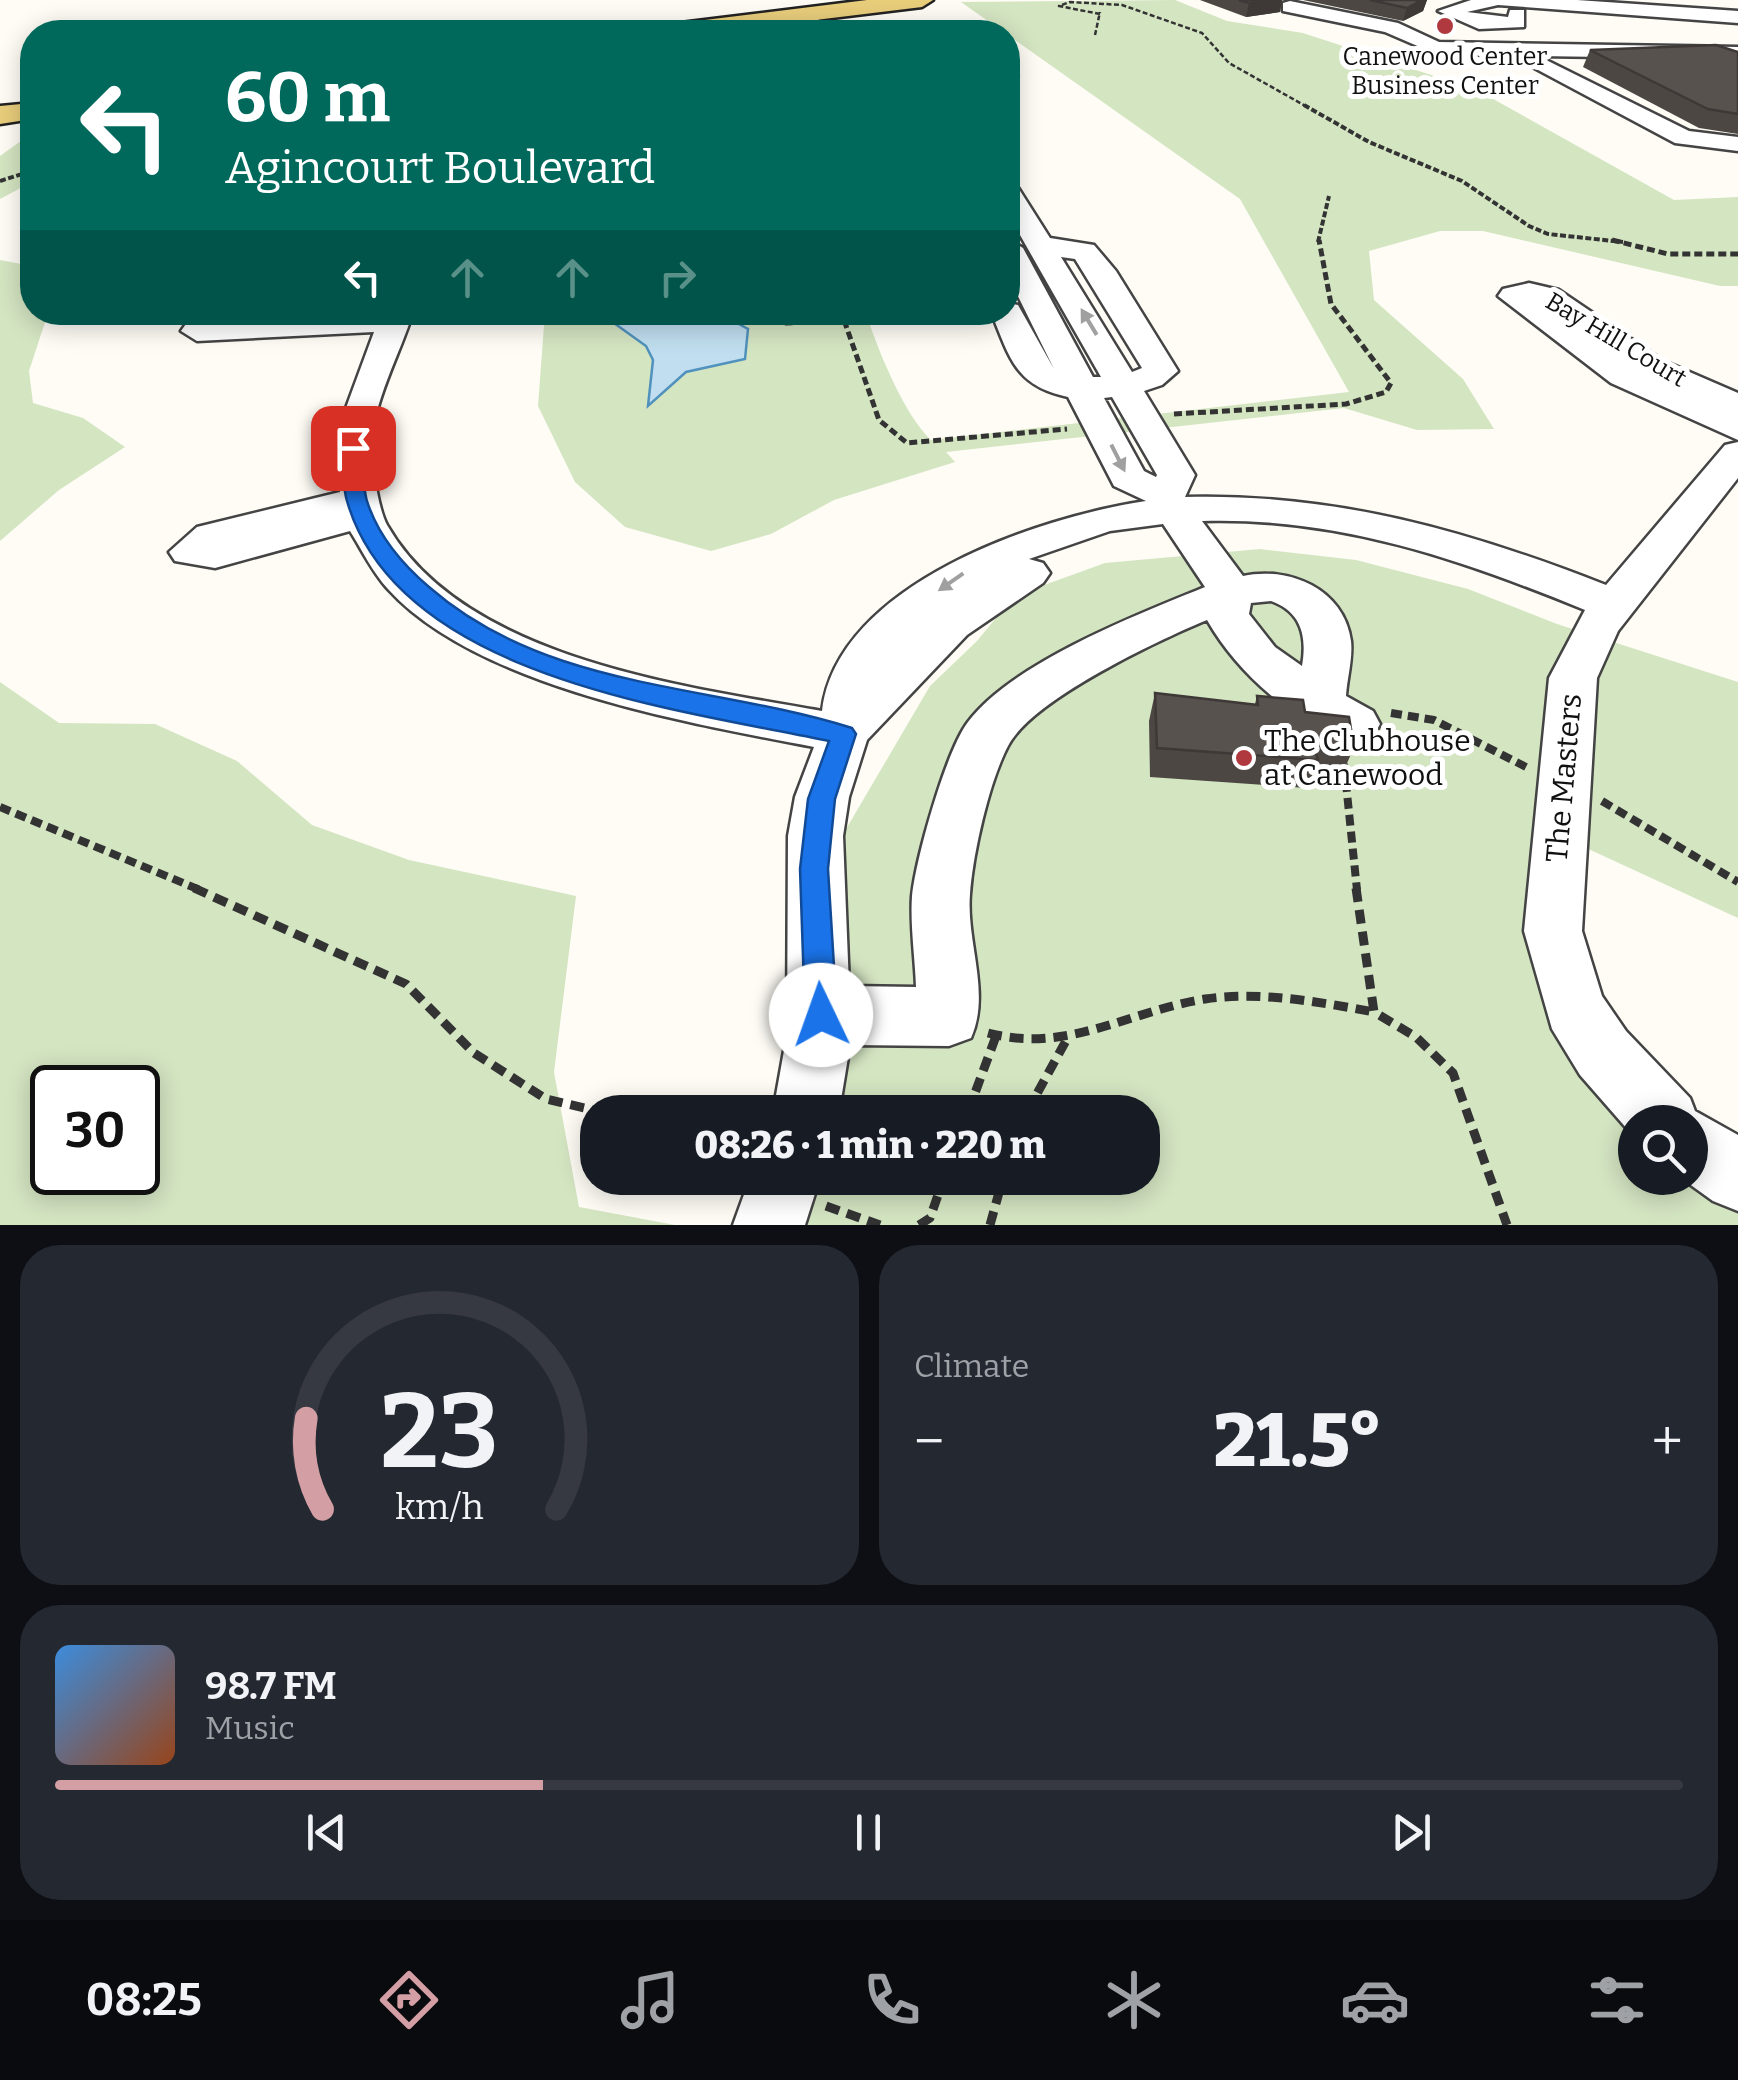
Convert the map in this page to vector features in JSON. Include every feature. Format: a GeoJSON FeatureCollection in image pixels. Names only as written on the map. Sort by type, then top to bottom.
{"type":"FeatureCollection","features":[{"type":"Feature","properties":{"kind":"main road"},"geometry":{"type":"LineString","coordinates":[[823,20],[922,0]]}},
{"type":"Feature","properties":{"kind":"street"},"geometry":{"type":"LineString","coordinates":[[1505,1],[1586,3],[1738,17]]}},
{"type":"Feature","properties":{"kind":"street"},"geometry":{"type":"LineString","coordinates":[[1284,3],[1391,27],[1436,48],[1727,53],[1738,63]]}},
{"type":"Feature","properties":{"kind":"street"},"geometry":{"type":"LineString","coordinates":[[1512,51],[1684,138],[1738,144]]}},
{"type":"Feature","properties":{"kind":"street"},"geometry":{"type":"LineString","coordinates":[[1020,210],[1176,475],[1172,487],[1173,512]]}},
{"type":"Feature","properties":{"kind":"street"},"geometry":{"type":"LineString","coordinates":[[1020,270],[1128,478],[1173,512],[1232,593]]}},
{"type":"Feature","properties":{"kind":"street","name":"Bay Hill Court"},"geometry":{"type":"LineString","coordinates":[[1738,406],[1652,368],[1548,297],[1529,292],[1514,296],[1623,376],[1738,428]]}},
{"type":"Feature","properties":{"kind":"street"},"geometry":{"type":"LineString","coordinates":[[382,325],[353,448],[360,508],[389,564],[455,623],[502,648],[614,688],[844,734]]}},
{"type":"Feature","properties":{"kind":"street"},"geometry":{"type":"LineString","coordinates":[[1012,325],[1035,370],[1056,383],[1125,383]]}},
{"type":"Feature","properties":{"kind":"street","name":"The Masters"},"geometry":{"type":"LineString","coordinates":[[1650,1105],[1603,1053],[1574,1008],[1553,930],[1573,678],[1606,615],[1738,453]]}},
{"type":"Feature","properties":{"kind":"street"},"geometry":{"type":"LineString","coordinates":[[811,1095],[821,1015],[814,869],[822,799],[844,734],[920,650],[986,593],[1050,562],[1122,542],[1173,512],[1250,534],[1362,547],[1436,563],[1606,615]]}},
{"type":"Feature","properties":{"kind":"street"},"geometry":{"type":"LineString","coordinates":[[821,1015],[972,1026],[941,895],[962,802],[987,733],[1049,680],[1143,629],[1232,593],[1272,586],[1293,592],[1310,604],[1323,622],[1329,648],[1321,676],[1339,714]]}},
{"type":"Feature","properties":{"kind":"street"},"geometry":{"type":"LineString","coordinates":[[1232,593],[1226,614],[1248,650],[1265,668],[1295,683],[1339,714]]}},
{"type":"Feature","properties":{"kind":"street"},"geometry":{"type":"LineString","coordinates":[[1708,1155],[1738,1176]]}},
{"type":"Feature","properties":{"kind":"path"},"geometry":{"type":"LineString","coordinates":[[1096,35],[1100,8],[1116,5]]}},
{"type":"Feature","properties":{"kind":"path"},"geometry":{"type":"LineString","coordinates":[[1100,14],[1059,6],[1116,5],[1202,33],[1228,63],[1369,142],[1462,181],[1528,226],[1668,254],[1738,254]]}},
{"type":"Feature","properties":{"kind":"path"},"geometry":{"type":"LineString","coordinates":[[1142,416],[1346,404],[1386,392],[1391,384],[1331,304],[1318,242],[1329,196]]}},
{"type":"Feature","properties":{"kind":"path"},"geometry":{"type":"LineString","coordinates":[[846,325],[880,420],[907,444],[1102,425]]}},
{"type":"Feature","properties":{"kind":"path"},"geometry":{"type":"LineString","coordinates":[[1374,1012],[1339,714],[1378,710],[1434,720],[1603,802],[1738,882]]}},
{"type":"Feature","properties":{"kind":"path"},"geometry":{"type":"LineString","coordinates":[[0,806],[273,920],[406,984],[474,1054],[546,1099],[580,1107]]}},
{"type":"Feature","properties":{"kind":"path"},"geometry":{"type":"LineString","coordinates":[[969,1095],[972,1026],[1028,1041],[1068,1037],[1204,1000],[1283,996],[1374,1012],[1416,1037],[1453,1073],[1507,1225]]}},
{"type":"Feature","properties":{"kind":"path"},"geometry":{"type":"LineString","coordinates":[[1036,1095],[1068,1037]]}},
{"type":"Feature","properties":{"kind":"path"},"geometry":{"type":"LineString","coordinates":[[919,1225],[930,1218],[938,1195]]}},
{"type":"Feature","properties":{"kind":"path"},"geometry":{"type":"LineString","coordinates":[[990,1225],[998,1195]]}},
{"type":"Feature","properties":{"kind":"path"},"geometry":{"type":"LineString","coordinates":[[790,1202],[880,1225]]}},
{"type":"Feature","properties":{"kind":"green space"},"geometry":{"type":"Polygon","coordinates":[[[1175,0],[1227,21],[1303,33],[1477,90],[1674,200],[1738,197],[1738,286],[1720,286],[1483,231],[1440,231],[1369,251],[1374,300],[1463,379],[1494,429],[1417,430],[1344,408],[946,452],[955,462],[834,500],[771,534],[711,551],[625,527],[575,482],[538,406],[544,325],[870,325],[901,398],[931,440],[1349,392],[1240,199],[1020,44],[1020,20],[986,20],[961,2],[1175,0]]]}},
{"type":"Feature","properties":{"kind":"green space"},"geometry":{"type":"Polygon","coordinates":[[[20,142],[20,188],[0,199],[0,156],[20,142]]]}},
{"type":"Feature","properties":{"kind":"green space"},"geometry":{"type":"Polygon","coordinates":[[[0,260],[20,264],[20,325],[44,325],[29,371],[33,403],[83,418],[125,447],[59,490],[0,541],[0,260]]]}},
{"type":"Feature","properties":{"kind":"green space"},"geometry":{"type":"Polygon","coordinates":[[[1260,549],[1356,560],[1468,589],[1557,624],[1738,682],[1738,918],[1532,823],[1531,887],[1587,1063],[1625,1105],[1618,1105],[1618,1195],[1708,1195],[1708,1185],[1738,1196],[1738,1225],[803,1225],[810,1195],[1160,1195],[1160,1095],[833,1095],[839,841],[930,686],[977,641],[1014,596],[1105,563],[1260,549]]]}},
{"type":"Feature","properties":{"kind":"green space"},"geometry":{"type":"Polygon","coordinates":[[[0,682],[59,723],[155,724],[237,761],[312,825],[409,860],[576,896],[554,1072],[579,1207],[675,1225],[0,1225],[0,682]]]}},
{"type":"Feature","properties":{"kind":"water"},"geometry":{"type":"Polygon","coordinates":[[[617,325],[741,325],[748,329],[745,359],[686,372],[648,406],[653,360],[646,346],[617,325]]]}},
{"type":"Feature","properties":{"kind":"building"},"geometry":{"type":"Polygon","coordinates":[[[1370,0],[1422,0],[1407,8],[1370,0]]]}},
{"type":"Feature","properties":{"kind":"building"},"geometry":{"type":"Polygon","coordinates":[[[1716,45],[1738,52],[1738,114],[1708,109],[1590,50],[1716,45]]]}},
{"type":"Feature","properties":{"kind":"building"},"geometry":{"type":"Polygon","coordinates":[[[1155,693],[1258,705],[1257,696],[1303,700],[1305,712],[1349,717],[1354,747],[1313,743],[1318,760],[1157,748],[1155,693]]]}},
{"type":"Feature","properties":{"kind":"place","name":"Canewood Center Business Center"},"geometry":{"type":"Point","coordinates":[1445,26]}},
{"type":"Feature","properties":{"kind":"place","name":"The Clubhouse at Canewood"},"geometry":{"type":"Point","coordinates":[1244,758]}},
{"type":"Feature","properties":{"kind":"route"},"geometry":{"type":"LineString","coordinates":[[353,448],[356,500],[389,564],[455,623],[502,648],[614,688],[844,734],[822,799],[814,869],[821,1015]]}}]}
